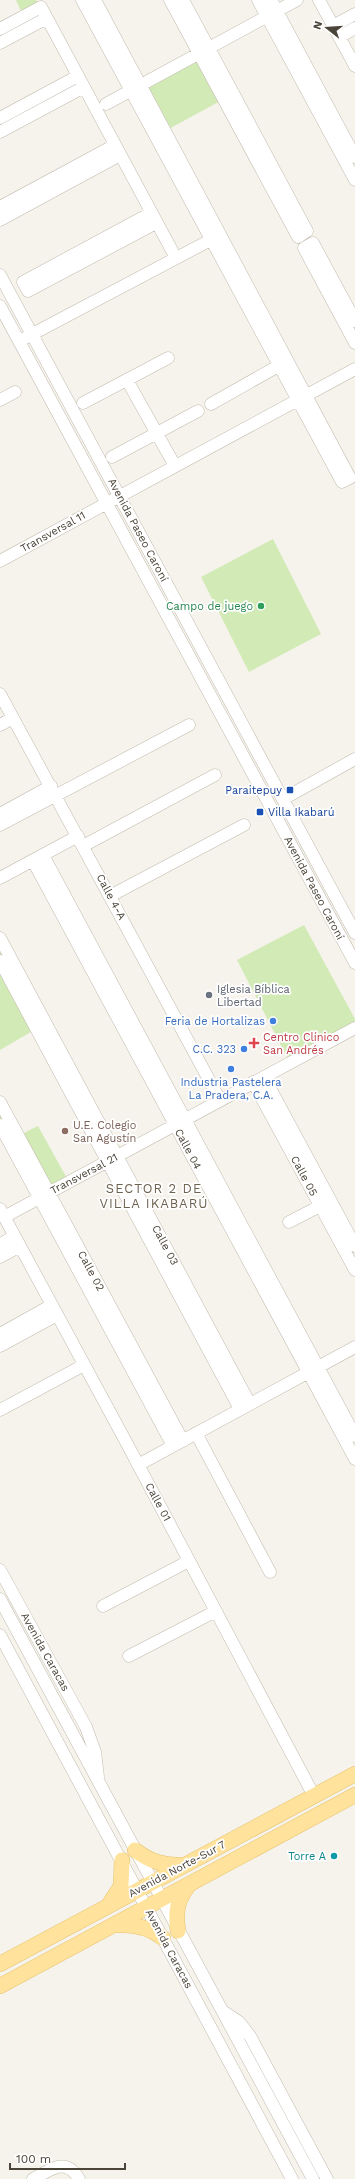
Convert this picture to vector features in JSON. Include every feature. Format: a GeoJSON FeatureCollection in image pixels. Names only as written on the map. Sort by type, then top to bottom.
{"type":"FeatureCollection","features":[{"type":"Feature","properties":{"kind":"main road","name":"Avenida Norte-Sur 7"},"geometry":{"type":"LineString","coordinates":[[0,1964],[355,1774]]}},
{"type":"Feature","properties":{"kind":"main road","name":"Avenida Norte-Sur 7"},"geometry":{"type":"LineString","coordinates":[[0,1986],[355,1795]]}},
{"type":"Feature","properties":{"kind":"main road"},"geometry":{"type":"LineString","coordinates":[[135,1850],[149,1860],[158,1863],[175,1866],[186,1865]]}},
{"type":"Feature","properties":{"kind":"main road"},"geometry":{"type":"LineString","coordinates":[[108,1906],[121,1886],[122,1860]]}},
{"type":"Feature","properties":{"kind":"main road"},"geometry":{"type":"LineString","coordinates":[[178,1931],[177,1908],[180,1899],[191,1883]]}},
{"type":"Feature","properties":{"kind":"main road"},"geometry":{"type":"LineString","coordinates":[[114,1925],[127,1924],[147,1928],[163,1938]]}},
{"type":"Feature","properties":{"kind":"street"},"geometry":{"type":"LineString","coordinates":[[82,0],[136,88]]}},
{"type":"Feature","properties":{"kind":"street"},"geometry":{"type":"LineString","coordinates":[[95,0],[136,88],[302,397],[350,478],[342,482],[302,397],[280,365],[216,237]]}},
{"type":"Feature","properties":{"kind":"street"},"geometry":{"type":"LineString","coordinates":[[170,0],[204,51]]}},
{"type":"Feature","properties":{"kind":"street"},"geometry":{"type":"LineString","coordinates":[[183,0],[204,51],[298,237],[307,232],[216,74]]}},
{"type":"Feature","properties":{"kind":"street"},"geometry":{"type":"LineString","coordinates":[[258,0],[272,14],[355,157]]}},
{"type":"Feature","properties":{"kind":"street"},"geometry":{"type":"LineString","coordinates":[[271,0],[272,14],[355,180]]}},
{"type":"Feature","properties":{"kind":"street"},"geometry":{"type":"LineString","coordinates":[[106,104],[297,0]]}},
{"type":"Feature","properties":{"kind":"street"},"geometry":{"type":"LineString","coordinates":[[319,0],[355,66]]}},
{"type":"Feature","properties":{"kind":"street"},"geometry":{"type":"LineString","coordinates":[[0,29],[44,12]]}},
{"type":"Feature","properties":{"kind":"street"},"geometry":{"type":"LineString","coordinates":[[0,43],[44,12]]}},
{"type":"Feature","properties":{"kind":"street"},"geometry":{"type":"LineString","coordinates":[[44,12],[176,258]]}},
{"type":"Feature","properties":{"kind":"street"},"geometry":{"type":"LineString","coordinates":[[336,32],[355,14]]}},
{"type":"Feature","properties":{"kind":"street"},"geometry":{"type":"LineString","coordinates":[[336,32],[355,28]]}},
{"type":"Feature","properties":{"kind":"street"},"geometry":{"type":"LineString","coordinates":[[0,118],[78,76]]}},
{"type":"Feature","properties":{"kind":"street"},"geometry":{"type":"LineString","coordinates":[[0,132],[84,87]]}},
{"type":"Feature","properties":{"kind":"street"},"geometry":{"type":"LineString","coordinates":[[0,207],[117,150]]}},
{"type":"Feature","properties":{"kind":"street"},"geometry":{"type":"LineString","coordinates":[[0,220],[117,150]]}},
{"type":"Feature","properties":{"kind":"street"},"geometry":{"type":"LineString","coordinates":[[154,218],[28,291],[23,282],[154,218]]}},
{"type":"Feature","properties":{"kind":"street"},"geometry":{"type":"LineString","coordinates":[[19,341],[216,237]]}},
{"type":"Feature","properties":{"kind":"street"},"geometry":{"type":"LineString","coordinates":[[355,321],[313,243],[304,248],[355,343]]}},
{"type":"Feature","properties":{"kind":"street","name":"Avenida Paseo Caroní"},"geometry":{"type":"LineString","coordinates":[[0,275],[355,933]]}},
{"type":"Feature","properties":{"kind":"street","name":"Avenida Paseo Caroní"},"geometry":{"type":"LineString","coordinates":[[0,306],[355,963]]}},
{"type":"Feature","properties":{"kind":"street"},"geometry":{"type":"LineString","coordinates":[[83,403],[168,358]]}},
{"type":"Feature","properties":{"kind":"street"},"geometry":{"type":"LineString","coordinates":[[211,404],[280,365]]}},
{"type":"Feature","properties":{"kind":"street","name":"Transversal 11"},"geometry":{"type":"LineString","coordinates":[[0,561],[355,369]]}},
{"type":"Feature","properties":{"kind":"street"},"geometry":{"type":"LineString","coordinates":[[127,380],[175,466]]}},
{"type":"Feature","properties":{"kind":"street"},"geometry":{"type":"LineString","coordinates":[[0,400],[15,392]]}},
{"type":"Feature","properties":{"kind":"street"},"geometry":{"type":"LineString","coordinates":[[112,457],[198,411]]}},
{"type":"Feature","properties":{"kind":"street","name":"Calle 4-A"},"geometry":{"type":"LineString","coordinates":[[0,694],[7,713],[81,841],[220,1100]]}},
{"type":"Feature","properties":{"kind":"street"},"geometry":{"type":"LineString","coordinates":[[0,725],[7,713]]}},
{"type":"Feature","properties":{"kind":"street"},"geometry":{"type":"LineString","coordinates":[[0,814],[53,791],[189,725]]}},
{"type":"Feature","properties":{"kind":"street"},"geometry":{"type":"LineString","coordinates":[[283,799],[355,759]]}},
{"type":"Feature","properties":{"kind":"street"},"geometry":{"type":"LineString","coordinates":[[0,878],[38,858],[81,841],[215,775]]}},
{"type":"Feature","properties":{"kind":"street"},"geometry":{"type":"LineString","coordinates":[[0,826],[53,791]]}},
{"type":"Feature","properties":{"kind":"street"},"geometry":{"type":"LineString","coordinates":[[110,896],[244,825]]}},
{"type":"Feature","properties":{"kind":"street","name":"Calle 04"},"geometry":{"type":"LineString","coordinates":[[38,858],[284,1315],[313,1370],[355,1459]]}},
{"type":"Feature","properties":{"kind":"street","name":"Calle 03"},"geometry":{"type":"LineString","coordinates":[[0,938],[41,1026],[245,1407]]}},
{"type":"Feature","properties":{"kind":"street","name":"Calle 03"},"geometry":{"type":"LineString","coordinates":[[0,961],[41,1026]]}},
{"type":"Feature","properties":{"kind":"street","name":"Transversal 21"},"geometry":{"type":"LineString","coordinates":[[2,1213],[44,1195],[355,1028]]}},
{"type":"Feature","properties":{"kind":"street","name":"Calle 05"},"geometry":{"type":"LineString","coordinates":[[259,1080],[325,1203],[355,1270]]}},
{"type":"Feature","properties":{"kind":"street","name":"Calle 02"},"geometry":{"type":"LineString","coordinates":[[0,1102],[44,1195],[178,1443]]}},
{"type":"Feature","properties":{"kind":"street","name":"Calle 02"},"geometry":{"type":"LineString","coordinates":[[0,1125],[44,1195]]}},
{"type":"Feature","properties":{"kind":"street"},"geometry":{"type":"LineString","coordinates":[[289,1222],[325,1203]]}},
{"type":"Feature","properties":{"kind":"street","name":"Calle 05"},"geometry":{"type":"LineString","coordinates":[[325,1203],[355,1246]]}},
{"type":"Feature","properties":{"kind":"street","name":"Calle 01"},"geometry":{"type":"LineString","coordinates":[[2,1213],[314,1796]]}},
{"type":"Feature","properties":{"kind":"street"},"geometry":{"type":"LineString","coordinates":[[0,1245],[17,1241]]}},
{"type":"Feature","properties":{"kind":"street"},"geometry":{"type":"LineString","coordinates":[[0,1257],[17,1241]]}},
{"type":"Feature","properties":{"kind":"street"},"geometry":{"type":"LineString","coordinates":[[0,1334],[55,1310]]}},
{"type":"Feature","properties":{"kind":"street"},"geometry":{"type":"LineString","coordinates":[[0,1346],[55,1310]]}},
{"type":"Feature","properties":{"kind":"street"},"geometry":{"type":"LineString","coordinates":[[138,1465],[355,1347]]}},
{"type":"Feature","properties":{"kind":"street"},"geometry":{"type":"LineString","coordinates":[[0,1410],[84,1365]]}},
{"type":"Feature","properties":{"kind":"street","name":"Calle 04"},"geometry":{"type":"LineString","coordinates":[[313,1370],[355,1436]]}},
{"type":"Feature","properties":{"kind":"street"},"geometry":{"type":"LineString","coordinates":[[196,1433],[270,1572]]}},
{"type":"Feature","properties":{"kind":"street"},"geometry":{"type":"LineString","coordinates":[[103,1606],[189,1561]]}},
{"type":"Feature","properties":{"kind":"street","name":"Avenida Caracas"},"geometry":{"type":"LineString","coordinates":[[0,1570],[86,1726],[96,1752],[98,1782]]}},
{"type":"Feature","properties":{"kind":"street","name":"Avenida Caracas"},"geometry":{"type":"LineString","coordinates":[[0,1599],[313,2179]]}},
{"type":"Feature","properties":{"kind":"street"},"geometry":{"type":"LineString","coordinates":[[129,1656],[216,1611]]}},
{"type":"Feature","properties":{"kind":"street","name":"Avenida Caracas"},"geometry":{"type":"LineString","coordinates":[[0,1635],[292,2179]]}},
{"type":"Feature","properties":{"kind":"street","name":"Avenida Caracas"},"geometry":{"type":"LineString","coordinates":[[221,2010],[239,2022],[250,2036],[328,2179]]}},
{"type":"Feature","properties":{"kind":"street"},"geometry":{"type":"LineString","coordinates":[[33,2179],[50,2170],[63,2166],[72,2170],[79,2179]]}},
{"type":"Feature","properties":{"kind":"green space"},"geometry":{"type":"Polygon","coordinates":[[[16,0],[36,0],[38,3],[21,11],[16,0]]]}},
{"type":"Feature","properties":{"kind":"green space"},"geometry":{"type":"Polygon","coordinates":[[[82,0],[95,0],[141,85],[199,53],[170,0],[183,0],[224,99],[165,131],[82,0]]]}},
{"type":"Feature","properties":{"kind":"green space","name":"Campo de juego"},"geometry":{"type":"Polygon","coordinates":[[[273,539],[321,634],[249,672],[201,577],[273,539]]]}},
{"type":"Feature","properties":{"kind":"green space"},"geometry":{"type":"Polygon","coordinates":[[[304,925],[355,1019],[355,1028],[290,1063],[237,960],[304,925]]]}},
{"type":"Feature","properties":{"kind":"green space"},"geometry":{"type":"Polygon","coordinates":[[[0,938],[36,1029],[0,1050],[0,938]]]}},
{"type":"Feature","properties":{"kind":"green space"},"geometry":{"type":"Polygon","coordinates":[[[0,1102],[18,1136],[38,1126],[69,1182],[49,1193],[0,1125],[0,1102]]]}},
{"type":"Feature","properties":{"kind":"place","name":"Campo de juego"},"geometry":{"type":"Point","coordinates":[261,606]}},
{"type":"Feature","properties":{"kind":"place","name":"Paraitepuy"},"geometry":{"type":"Point","coordinates":[290,790]}},
{"type":"Feature","properties":{"kind":"place","name":"Villa Ikabarú"},"geometry":{"type":"Point","coordinates":[260,812]}},
{"type":"Feature","properties":{"kind":"place","name":"Iglesia Bíblica Libertad"},"geometry":{"type":"Point","coordinates":[209,995]}},
{"type":"Feature","properties":{"kind":"place","name":"Feria de Hortalizas"},"geometry":{"type":"Point","coordinates":[273,1021]}},
{"type":"Feature","properties":{"kind":"place","name":"Centro Clínico San Andrés"},"geometry":{"type":"Point","coordinates":[254,1043]}},
{"type":"Feature","properties":{"kind":"place","name":"C.C. 323"},"geometry":{"type":"Point","coordinates":[244,1049]}},
{"type":"Feature","properties":{"kind":"place","name":"Industria Pastelera La Pradera, C.A."},"geometry":{"type":"Point","coordinates":[231,1069]}},
{"type":"Feature","properties":{"kind":"place","name":"U.E. Colegio San Agustín"},"geometry":{"type":"Point","coordinates":[65,1131]}},
{"type":"Feature","properties":{"kind":"place","name":"Torre A"},"geometry":{"type":"Point","coordinates":[334,1856]}},
{"type":"Feature","properties":{"kind":"district","name":"SECTOR 2 DE VILLA IKABARÚ"},"geometry":{"type":"Point","coordinates":[154,1196]}}]}
